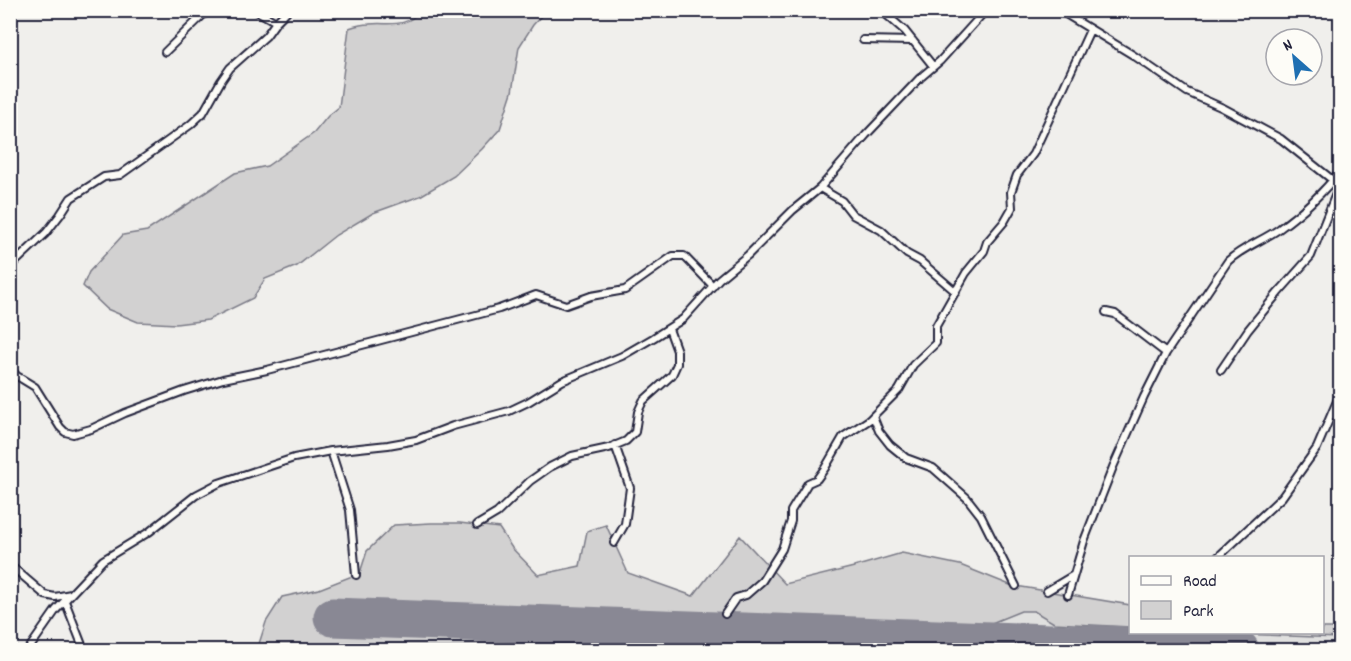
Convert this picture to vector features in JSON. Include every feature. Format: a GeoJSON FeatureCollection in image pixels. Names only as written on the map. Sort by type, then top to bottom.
{"type":"FeatureCollection","features":[{"type":"Feature","properties":{"kind":"street"},"geometry":{"type":"LineString","coordinates":[[165,52],[208,10]]}},
{"type":"Feature","properties":{"kind":"street"},"geometry":{"type":"LineString","coordinates":[[255,10],[276,22]]}},
{"type":"Feature","properties":{"kind":"street"},"geometry":{"type":"LineString","coordinates":[[10,267],[46,233],[71,198],[104,177],[120,176],[203,113],[230,68],[266,36],[288,10]]}},
{"type":"Feature","properties":{"kind":"street"},"geometry":{"type":"LineString","coordinates":[[881,10],[913,41],[933,66]]}},
{"type":"Feature","properties":{"kind":"street"},"geometry":{"type":"LineString","coordinates":[[27,651],[65,601],[103,560],[149,532],[196,495],[219,483],[294,458],[331,451],[388,446],[416,440],[453,426],[509,411],[562,381],[622,356],[669,329],[683,319],[713,286],[820,188],[866,135],[948,53],[986,10]]}},
{"type":"Feature","properties":{"kind":"street"},"geometry":{"type":"LineString","coordinates":[[1059,10],[1133,55],[1187,92],[1281,139],[1340,186],[1311,256],[1248,330],[1221,370]]}},
{"type":"Feature","properties":{"kind":"street"},"geometry":{"type":"LineString","coordinates":[[725,614],[736,598],[746,595],[762,581],[782,549],[791,521],[791,510],[808,483],[817,479],[843,437],[873,416],[899,390],[914,365],[936,343],[936,326],[966,273],[984,251],[987,242],[1005,222],[1012,208],[1011,192],[1017,176],[1033,154],[1090,30]]}},
{"type":"Feature","properties":{"kind":"street"},"geometry":{"type":"LineString","coordinates":[[863,40],[913,41]]}},
{"type":"Feature","properties":{"kind":"street"},"geometry":{"type":"LineString","coordinates":[[1068,595],[1072,576],[1113,467],[1166,353],[1228,261],[1240,250],[1278,230],[1333,181],[1341,171]]}},
{"type":"Feature","properties":{"kind":"street"},"geometry":{"type":"LineString","coordinates":[[820,188],[842,201],[853,215],[881,230],[907,254],[920,261],[956,292]]}},
{"type":"Feature","properties":{"kind":"street"},"geometry":{"type":"LineString","coordinates":[[10,369],[35,387],[60,427],[65,432],[73,434],[184,391],[499,309],[536,295],[566,305],[591,296],[625,290],[673,256],[684,256],[713,286]]}},
{"type":"Feature","properties":{"kind":"street"},"geometry":{"type":"LineString","coordinates":[[1106,312],[1115,314],[1166,353]]}},
{"type":"Feature","properties":{"kind":"street"},"geometry":{"type":"LineString","coordinates":[[477,525],[496,513],[530,481],[550,467],[572,456],[626,441],[635,432],[638,412],[643,400],[672,375],[677,364],[677,351],[669,329]]}},
{"type":"Feature","properties":{"kind":"street"},"geometry":{"type":"LineString","coordinates":[[1219,556],[1282,497],[1317,448],[1341,394]]}},
{"type":"Feature","properties":{"kind":"street"},"geometry":{"type":"LineString","coordinates":[[873,416],[879,431],[890,445],[906,458],[933,468],[967,498],[981,516],[1016,586]]}},
{"type":"Feature","properties":{"kind":"street"},"geometry":{"type":"LineString","coordinates":[[614,543],[626,524],[630,488],[615,445]]}},
{"type":"Feature","properties":{"kind":"street"},"geometry":{"type":"LineString","coordinates":[[331,451],[350,510],[356,574]]}},
{"type":"Feature","properties":{"kind":"street"},"geometry":{"type":"LineString","coordinates":[[10,565],[45,595],[55,597],[71,594]]}},
{"type":"Feature","properties":{"kind":"street"},"geometry":{"type":"LineString","coordinates":[[1047,591],[1072,576]]}},
{"type":"Feature","properties":{"kind":"street"},"geometry":{"type":"LineString","coordinates":[[65,601],[84,651]]}},
{"type":"Feature","properties":{"kind":"shaded area"},"geometry":{"type":"Polygon","coordinates":[[[334,603],[971,626],[989,624],[1021,611],[1034,611],[1054,623],[1129,627],[1129,634],[1238,634],[1340,638],[1340,650],[1028,650],[558,632],[382,632],[328,627],[334,603]]]}},
{"type":"Feature","properties":{"kind":"green space"},"geometry":{"type":"Polygon","coordinates":[[[420,11],[546,11],[533,25],[519,47],[512,92],[500,129],[454,176],[420,196],[373,213],[336,235],[297,266],[265,279],[253,298],[208,320],[176,324],[138,322],[107,309],[83,286],[89,272],[123,235],[147,231],[235,173],[267,166],[314,133],[339,107],[349,28],[364,24],[396,24],[409,20],[420,11]]]}},
{"type":"Feature","properties":{"kind":"green space"},"geometry":{"type":"Polygon","coordinates":[[[460,523],[499,528],[512,548],[538,575],[580,566],[587,531],[606,525],[628,573],[693,596],[740,536],[785,584],[902,553],[960,565],[1010,585],[1129,605],[1129,627],[1054,623],[1034,611],[1021,611],[989,624],[971,626],[335,603],[328,627],[382,632],[558,632],[1028,650],[257,650],[266,622],[282,597],[319,589],[360,573],[367,551],[394,525],[460,523]]]}},
{"type":"Feature","properties":{"kind":"green space"},"geometry":{"type":"Polygon","coordinates":[[[1324,628],[1340,628],[1340,638],[1238,634],[1324,634],[1324,628]]]}},
{"type":"Feature","properties":{"kind":"runway"},"geometry":{"type":"LineString","coordinates":[[333,617],[1240,650]]}}]}
